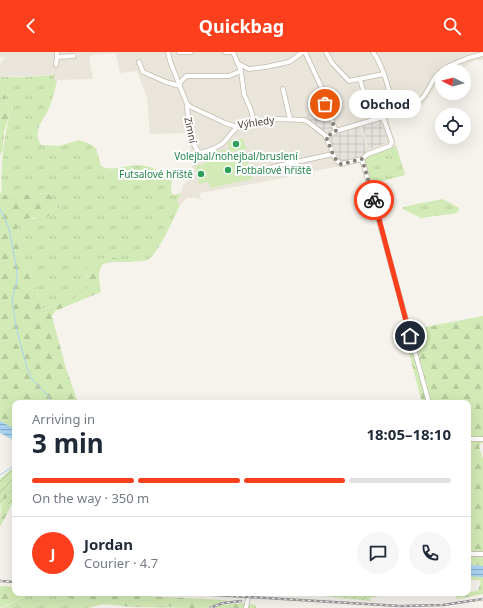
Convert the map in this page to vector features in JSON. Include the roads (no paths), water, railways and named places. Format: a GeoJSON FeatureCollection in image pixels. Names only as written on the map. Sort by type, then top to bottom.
{"type":"FeatureCollection","features":[{"type":"Feature","properties":{"kind":"street"},"geometry":{"type":"LineString","coordinates":[[56,66],[57,52]]}},
{"type":"Feature","properties":{"kind":"street"},"geometry":{"type":"LineString","coordinates":[[168,52],[170,61],[187,104]]}},
{"type":"Feature","properties":{"kind":"street"},"geometry":{"type":"LineString","coordinates":[[179,52],[191,52]]}},
{"type":"Feature","properties":{"kind":"street"},"geometry":{"type":"LineString","coordinates":[[225,52],[233,52],[239,64],[244,94],[251,110],[254,122]]}},
{"type":"Feature","properties":{"kind":"street"},"geometry":{"type":"LineString","coordinates":[[239,64],[249,69],[266,67],[289,62],[304,52],[324,92],[325,104],[336,131]]}},
{"type":"Feature","properties":{"kind":"street"},"geometry":{"type":"LineString","coordinates":[[326,52],[332,63],[348,80],[360,80],[384,74]]}},
{"type":"Feature","properties":{"kind":"street"},"geometry":{"type":"LineString","coordinates":[[373,52],[379,60],[396,112]]}},
{"type":"Feature","properties":{"kind":"street"},"geometry":{"type":"LineString","coordinates":[[326,137],[336,131],[412,106],[424,97],[440,72],[465,59],[483,54]]}},
{"type":"Feature","properties":{"kind":"street"},"geometry":{"type":"LineString","coordinates":[[57,57],[74,56]]}},
{"type":"Feature","properties":{"kind":"street"},"geometry":{"type":"LineString","coordinates":[[139,62],[143,72],[166,82],[180,84]]}},
{"type":"Feature","properties":{"kind":"street"},"geometry":{"type":"LineString","coordinates":[[180,84],[186,76],[228,76],[241,71]]}},
{"type":"Feature","properties":{"kind":"street"},"geometry":{"type":"LineString","coordinates":[[360,80],[373,120]]}},
{"type":"Feature","properties":{"kind":"street"},"geometry":{"type":"LineString","coordinates":[[284,90],[290,118]]}},
{"type":"Feature","properties":{"kind":"street","name":"Výhledy"},"geometry":{"type":"LineString","coordinates":[[187,104],[198,111],[225,123],[239,126],[266,120],[290,118],[308,122],[326,137],[333,154]]}},
{"type":"Feature","properties":{"kind":"street","name":"Zimní"},"geometry":{"type":"LineString","coordinates":[[187,104],[191,133],[195,148],[199,153],[219,146],[232,131],[239,126]]}},
{"type":"Feature","properties":{"kind":"street"},"geometry":{"type":"LineString","coordinates":[[273,167],[333,154],[341,164],[362,159],[368,154],[392,144],[383,116]]}},
{"type":"Feature","properties":{"kind":"street"},"geometry":{"type":"LineString","coordinates":[[362,159],[428,400]]}},
{"type":"Feature","properties":{"kind":"street"},"geometry":{"type":"LineString","coordinates":[[471,439],[483,439]]}},
{"type":"Feature","properties":{"kind":"street"},"geometry":{"type":"LineString","coordinates":[[471,553],[483,554]]}},
{"type":"Feature","properties":{"kind":"street"},"geometry":{"type":"LineString","coordinates":[[246,608],[248,596]]}},
{"type":"Feature","properties":{"kind":"water"},"geometry":{"type":"Polygon","coordinates":[[[0,421],[12,427],[12,439],[0,433],[0,421]]]}},
{"type":"Feature","properties":{"kind":"water"},"geometry":{"type":"Polygon","coordinates":[[[471,565],[483,566],[483,577],[471,576],[471,565]]]}},
{"type":"Feature","properties":{"kind":"waterway"},"geometry":{"type":"LineString","coordinates":[[0,209],[9,228],[17,272],[17,282],[12,298],[16,327],[27,368],[32,379],[50,400]]}},
{"type":"Feature","properties":{"kind":"waterway"},"geometry":{"type":"LineString","coordinates":[[0,475],[12,467]]}},
{"type":"Feature","properties":{"kind":"railway"},"geometry":{"type":"LineString","coordinates":[[0,581],[12,582]]}},
{"type":"Feature","properties":{"kind":"railway"},"geometry":{"type":"LineString","coordinates":[[232,596],[400,606],[443,605],[483,599]]}},
{"type":"Feature","properties":{"kind":"railway"},"geometry":{"type":"LineString","coordinates":[[210,608],[223,603],[241,601]]}},
{"type":"Feature","properties":{"kind":"place","name":"Obchod"},"geometry":{"type":"Point","coordinates":[325,104]}},
{"type":"Feature","properties":{"kind":"place","name":"Volejbal/nohejbal/bruslení"},"geometry":{"type":"Point","coordinates":[236,144]}},
{"type":"Feature","properties":{"kind":"place","name":"Fotbalové hřiště"},"geometry":{"type":"Point","coordinates":[228,170]}},
{"type":"Feature","properties":{"kind":"place","name":"Futsalové hřiště"},"geometry":{"type":"Point","coordinates":[201,174]}}]}
